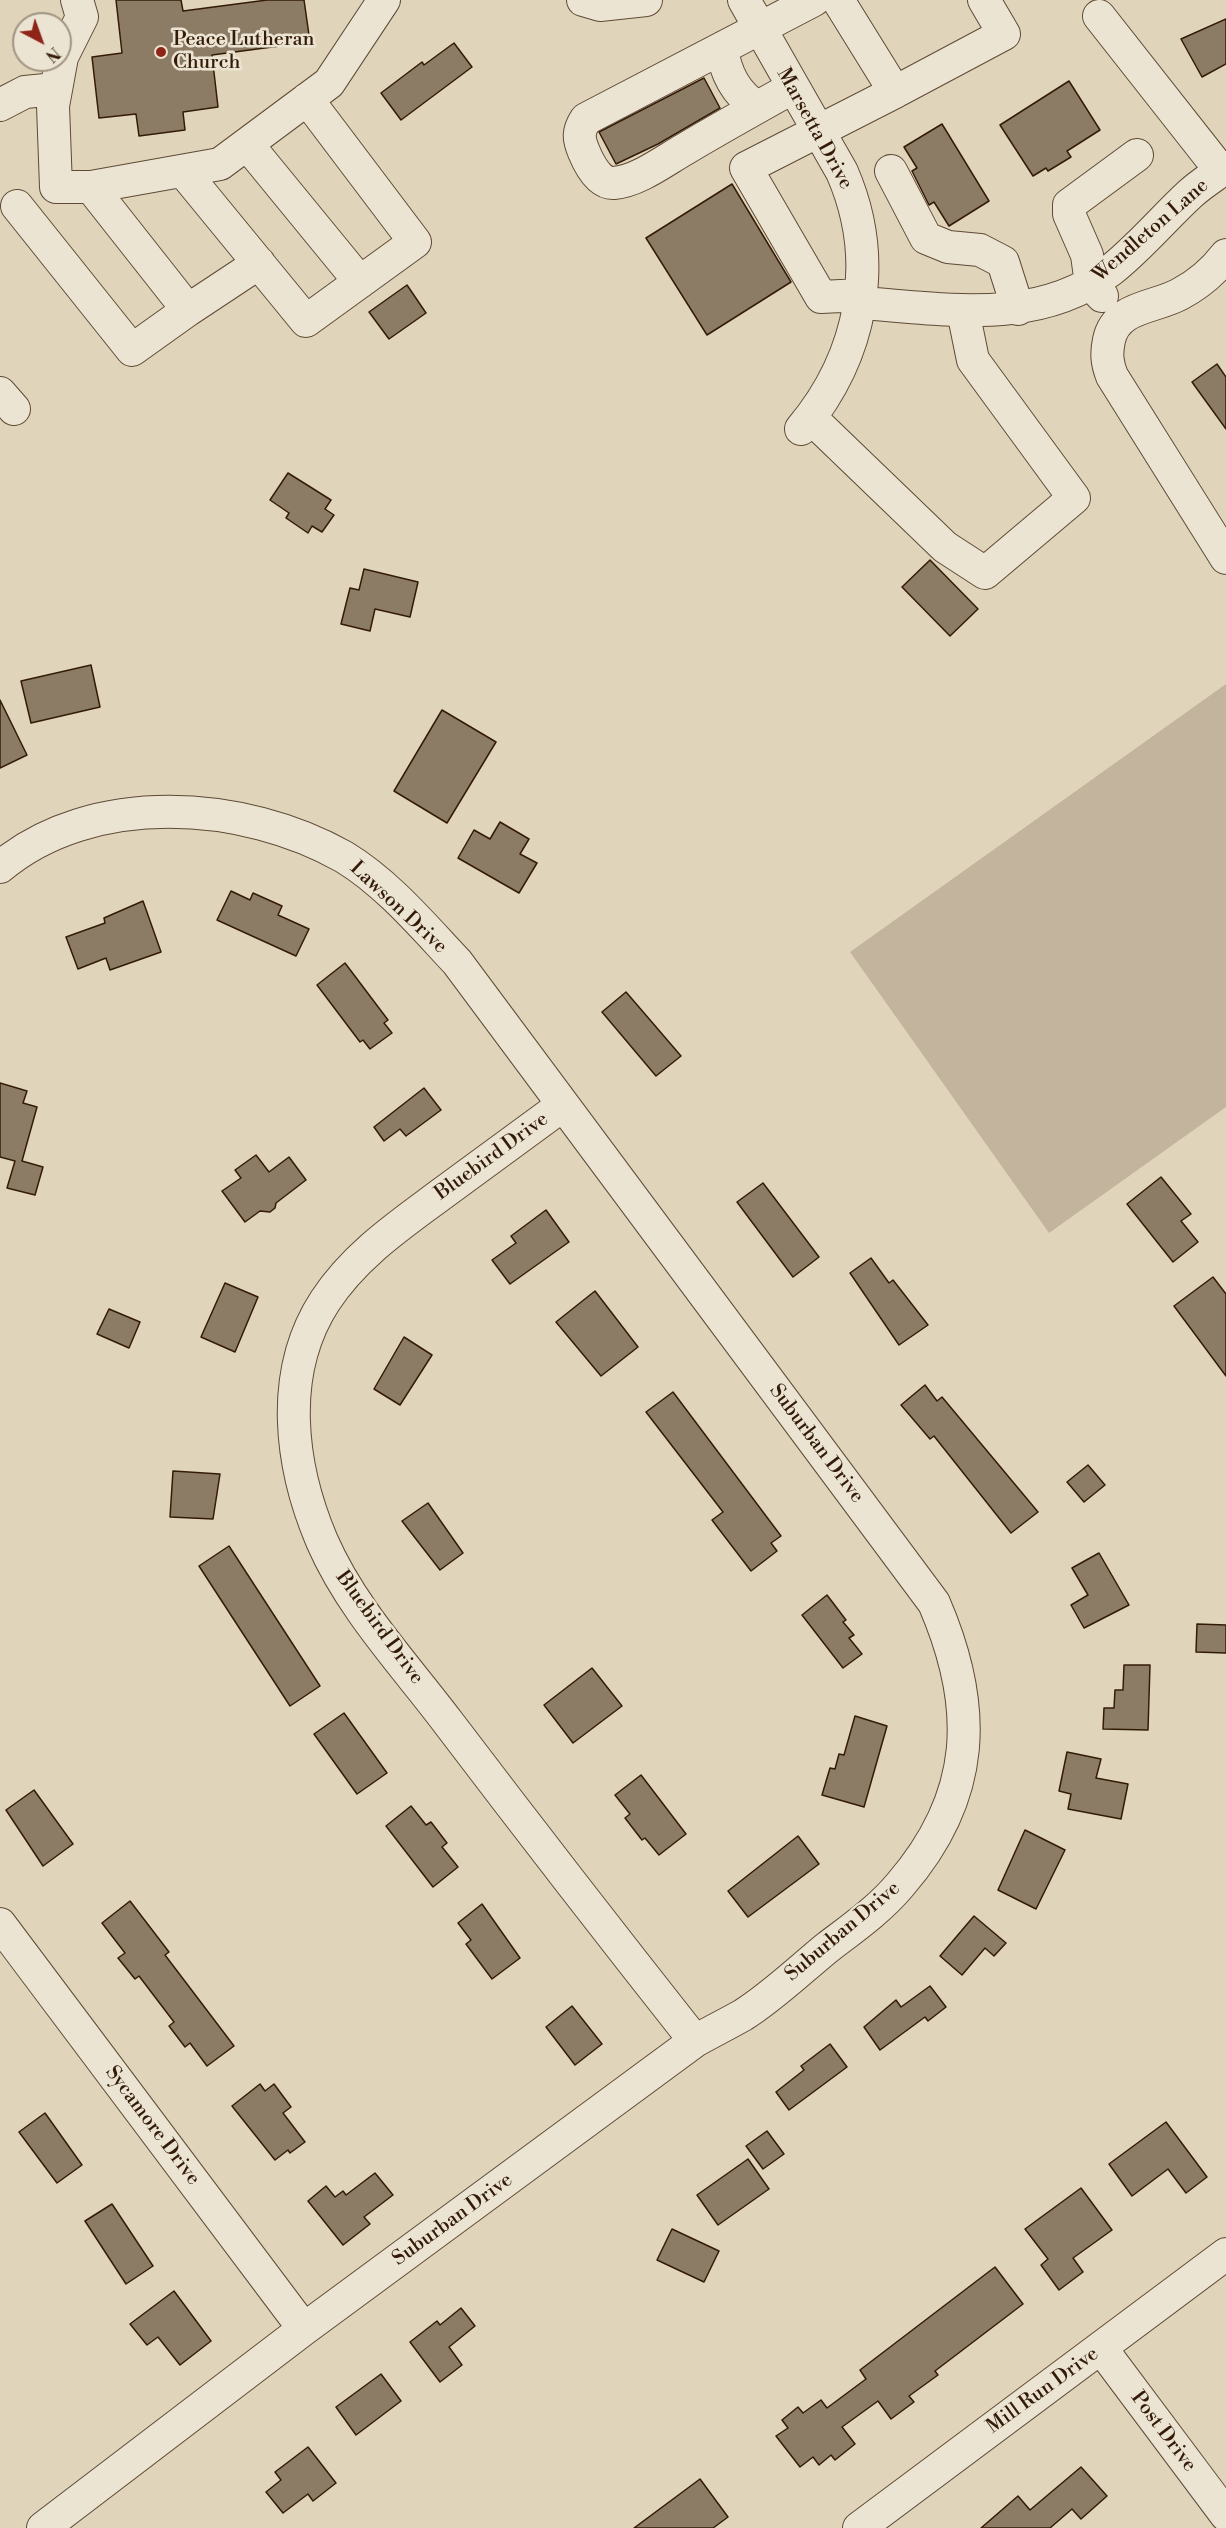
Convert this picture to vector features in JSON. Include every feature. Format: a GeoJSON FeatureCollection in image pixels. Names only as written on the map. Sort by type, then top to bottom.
{"type":"FeatureCollection","features":[{"type":"Feature","properties":{"kind":"street"},"geometry":{"type":"LineString","coordinates":[[56,187],[53,106],[62,57],[82,17],[76,0]]}},
{"type":"Feature","properties":{"kind":"street"},"geometry":{"type":"LineString","coordinates":[[259,263],[132,350],[8,210],[56,187],[91,188],[220,164],[329,83],[384,0]]}},
{"type":"Feature","properties":{"kind":"street"},"geometry":{"type":"LineString","coordinates":[[584,0],[600,5],[646,0]]}},
{"type":"Feature","properties":{"kind":"street","name":"Marsetta Drive"},"geometry":{"type":"LineString","coordinates":[[744,0],[792,88],[842,172],[854,202],[862,246],[861,299],[854,334],[842,369],[806,424],[945,547],[985,573],[1074,498],[973,360],[963,311]]}},
{"type":"Feature","properties":{"kind":"street"},"geometry":{"type":"LineString","coordinates":[[792,88],[658,165],[634,177],[614,183],[604,181],[586,158],[579,141],[579,129],[586,118],[814,0]]}},
{"type":"Feature","properties":{"kind":"street"},"geometry":{"type":"LineString","coordinates":[[838,0],[895,92]]}},
{"type":"Feature","properties":{"kind":"street"},"geometry":{"type":"LineString","coordinates":[[819,131],[1004,34],[984,0]]}},
{"type":"Feature","properties":{"kind":"street"},"geometry":{"type":"LineString","coordinates":[[1099,16],[1223,169]]}},
{"type":"Feature","properties":{"kind":"street"},"geometry":{"type":"LineString","coordinates":[[722,48],[724,63],[733,82],[746,100],[757,107]]}},
{"type":"Feature","properties":{"kind":"street"},"geometry":{"type":"LineString","coordinates":[[0,105],[25,92],[56,89]]}},
{"type":"Feature","properties":{"kind":"street"},"geometry":{"type":"LineString","coordinates":[[183,171],[306,321],[415,242],[307,99]]}},
{"type":"Feature","properties":{"kind":"street","name":"Wendleton Lane"},"geometry":{"type":"LineString","coordinates":[[819,131],[746,168],[821,297],[861,299],[963,311],[1018,309],[1052,302],[1091,284],[1113,268],[1191,193],[1223,169]]}},
{"type":"Feature","properties":{"kind":"street"},"geometry":{"type":"LineString","coordinates":[[247,144],[360,282]]}},
{"type":"Feature","properties":{"kind":"street"},"geometry":{"type":"LineString","coordinates":[[1121,317],[1091,284],[1087,255],[1069,214],[1069,205],[1137,155]]}},
{"type":"Feature","properties":{"kind":"street"},"geometry":{"type":"LineString","coordinates":[[891,171],[926,238],[948,247],[980,250],[1004,262],[1018,309]]}},
{"type":"Feature","properties":{"kind":"street"},"geometry":{"type":"LineString","coordinates":[[91,188],[188,310]]}},
{"type":"Feature","properties":{"kind":"street"},"geometry":{"type":"LineString","coordinates":[[1226,255],[1198,284],[1177,296],[1121,317],[1110,336],[1107,354],[1112,376],[1226,558]]}},
{"type":"Feature","properties":{"kind":"street","name":"Lawson Drive"},"geometry":{"type":"LineString","coordinates":[[0,867],[31,846],[66,831],[136,813],[171,810],[212,814],[258,824],[304,838],[344,858],[417,919],[457,962],[563,1105]]}},
{"type":"Feature","properties":{"kind":"street","name":"Bluebird Drive"},"geometry":{"type":"LineString","coordinates":[[563,1105],[386,1235],[346,1274],[324,1302],[307,1338],[295,1385],[294,1429],[298,1465],[321,1538],[352,1596],[579,1895],[695,2042]]}},
{"type":"Feature","properties":{"kind":"street","name":"Suburban Drive"},"geometry":{"type":"LineString","coordinates":[[43,2528],[304,2329],[695,2042],[742,2015],[876,1909],[899,1887],[922,1859],[940,1828],[954,1795],[963,1760],[965,1719],[961,1681],[949,1638],[934,1603],[563,1105]]}},
{"type":"Feature","properties":{"kind":"street","name":"Sycamore Drive"},"geometry":{"type":"LineString","coordinates":[[0,1924],[304,2329]]}},
{"type":"Feature","properties":{"kind":"street","name":"Mill Run Drive"},"geometry":{"type":"LineString","coordinates":[[859,2528],[1226,2254]]}},
{"type":"Feature","properties":{"kind":"street","name":"Post Drive"},"geometry":{"type":"LineString","coordinates":[[1101,2348],[1226,2515]]}},
{"type":"Feature","properties":{"kind":"shaded area"},"geometry":{"type":"Polygon","coordinates":[[[1226,684],[1226,1107],[1049,1233],[850,952],[1226,684]]]}},
{"type":"Feature","properties":{"kind":"building"},"geometry":{"type":"Polygon","coordinates":[[[116,0],[181,0],[183,11],[267,0],[304,0],[310,42],[212,55],[218,107],[183,112],[185,130],[139,136],[136,114],[99,118],[92,57],[122,53],[116,0]]]}},
{"type":"Feature","properties":{"kind":"building"},"geometry":{"type":"Polygon","coordinates":[[[1226,19],[1226,64],[1202,77],[1181,39],[1226,19]]]}},
{"type":"Feature","properties":{"kind":"building"},"geometry":{"type":"Polygon","coordinates":[[[454,43],[472,67],[401,120],[381,93],[422,62],[424,65],[454,43]]]}},
{"type":"Feature","properties":{"kind":"building"},"geometry":{"type":"Polygon","coordinates":[[[704,78],[720,108],[658,144],[616,164],[599,132],[704,78]]]}},
{"type":"Feature","properties":{"kind":"building"},"geometry":{"type":"Polygon","coordinates":[[[1069,81],[1100,130],[1067,151],[1071,157],[1048,171],[1046,168],[1033,176],[1000,125],[1069,81]]]}},
{"type":"Feature","properties":{"kind":"building"},"geometry":{"type":"Polygon","coordinates":[[[942,124],[989,201],[949,226],[934,202],[929,205],[912,171],[917,168],[904,147],[942,124]]]}},
{"type":"Feature","properties":{"kind":"building"},"geometry":{"type":"Polygon","coordinates":[[[732,184],[791,282],[707,335],[646,238],[732,184]]]}},
{"type":"Feature","properties":{"kind":"building"},"geometry":{"type":"Polygon","coordinates":[[[407,285],[426,313],[389,339],[369,312],[407,285]]]}},
{"type":"Feature","properties":{"kind":"building"},"geometry":{"type":"Polygon","coordinates":[[[1217,364],[1226,377],[1226,429],[1192,382],[1217,364]]]}},
{"type":"Feature","properties":{"kind":"building"},"geometry":{"type":"Polygon","coordinates":[[[288,473],[331,500],[325,509],[334,515],[322,532],[312,526],[308,533],[286,518],[289,513],[270,500],[288,473]]]}},
{"type":"Feature","properties":{"kind":"building"},"geometry":{"type":"Polygon","coordinates":[[[930,560],[978,609],[950,636],[902,587],[930,560]]]}},
{"type":"Feature","properties":{"kind":"building"},"geometry":{"type":"Polygon","coordinates":[[[364,569],[418,582],[410,617],[375,609],[370,631],[341,624],[350,588],[359,590],[364,569]]]}},
{"type":"Feature","properties":{"kind":"building"},"geometry":{"type":"Polygon","coordinates":[[[91,665],[100,707],[31,723],[21,681],[91,665]]]}},
{"type":"Feature","properties":{"kind":"building"},"geometry":{"type":"Polygon","coordinates":[[[0,700],[27,755],[0,768],[0,700]]]}},
{"type":"Feature","properties":{"kind":"building"},"geometry":{"type":"Polygon","coordinates":[[[442,710],[496,742],[447,823],[394,791],[442,710]]]}},
{"type":"Feature","properties":{"kind":"building"},"geometry":{"type":"Polygon","coordinates":[[[500,822],[529,839],[520,854],[537,863],[519,893],[458,858],[474,830],[490,839],[500,822]]]}},
{"type":"Feature","properties":{"kind":"building"},"geometry":{"type":"Polygon","coordinates":[[[231,891],[250,900],[253,893],[282,906],[278,915],[309,929],[296,956],[217,920],[231,891]]]}},
{"type":"Feature","properties":{"kind":"building"},"geometry":{"type":"Polygon","coordinates":[[[143,901],[161,952],[110,970],[106,958],[78,969],[66,937],[105,923],[104,918],[143,901]]]}},
{"type":"Feature","properties":{"kind":"building"},"geometry":{"type":"Polygon","coordinates":[[[345,963],[388,1020],[384,1023],[392,1033],[370,1049],[363,1040],[360,1042],[317,985],[345,963]]]}},
{"type":"Feature","properties":{"kind":"building"},"geometry":{"type":"Polygon","coordinates":[[[626,992],[681,1056],[656,1076],[602,1012],[626,992]]]}},
{"type":"Feature","properties":{"kind":"building"},"geometry":{"type":"Polygon","coordinates":[[[0,1083],[27,1091],[23,1103],[37,1107],[22,1161],[43,1167],[35,1195],[7,1188],[15,1161],[0,1157],[0,1083]]]}},
{"type":"Feature","properties":{"kind":"building"},"geometry":{"type":"Polygon","coordinates":[[[424,1088],[441,1110],[406,1136],[400,1129],[384,1141],[374,1127],[424,1088]]]}},
{"type":"Feature","properties":{"kind":"building"},"geometry":{"type":"Polygon","coordinates":[[[256,1155],[269,1172],[289,1157],[306,1180],[276,1203],[275,1208],[270,1212],[260,1211],[245,1222],[222,1191],[241,1178],[235,1170],[256,1155]]]}},
{"type":"Feature","properties":{"kind":"building"},"geometry":{"type":"Polygon","coordinates":[[[1161,1177],[1191,1214],[1181,1221],[1198,1242],[1173,1262],[1127,1204],[1161,1177]]]}},
{"type":"Feature","properties":{"kind":"building"},"geometry":{"type":"Polygon","coordinates":[[[763,1183],[819,1257],[793,1277],[737,1202],[763,1183]]]}},
{"type":"Feature","properties":{"kind":"building"},"geometry":{"type":"Polygon","coordinates":[[[546,1210],[569,1242],[510,1284],[492,1260],[516,1243],[511,1236],[546,1210]]]}},
{"type":"Feature","properties":{"kind":"building"},"geometry":{"type":"Polygon","coordinates":[[[871,1258],[889,1283],[893,1280],[928,1325],[899,1345],[850,1273],[871,1258]]]}},
{"type":"Feature","properties":{"kind":"building"},"geometry":{"type":"Polygon","coordinates":[[[1213,1277],[1226,1294],[1226,1376],[1174,1306],[1213,1277]]]}},
{"type":"Feature","properties":{"kind":"building"},"geometry":{"type":"Polygon","coordinates":[[[225,1283],[258,1297],[235,1352],[201,1337],[225,1283]]]}},
{"type":"Feature","properties":{"kind":"building"},"geometry":{"type":"Polygon","coordinates":[[[595,1291],[638,1347],[601,1376],[556,1322],[595,1291]]]}},
{"type":"Feature","properties":{"kind":"building"},"geometry":{"type":"Polygon","coordinates":[[[109,1309],[140,1322],[129,1348],[97,1334],[109,1309]]]}},
{"type":"Feature","properties":{"kind":"building"},"geometry":{"type":"Polygon","coordinates":[[[404,1337],[432,1355],[400,1405],[374,1389],[404,1337]]]}},
{"type":"Feature","properties":{"kind":"building"},"geometry":{"type":"Polygon","coordinates":[[[925,1385],[937,1401],[942,1397],[1038,1512],[1011,1533],[934,1436],[930,1439],[901,1405],[925,1385]]]}},
{"type":"Feature","properties":{"kind":"building"},"geometry":{"type":"Polygon","coordinates":[[[673,1392],[781,1536],[771,1543],[777,1551],[751,1571],[712,1520],[723,1512],[646,1412],[673,1392]]]}},
{"type":"Feature","properties":{"kind":"building"},"geometry":{"type":"Polygon","coordinates":[[[1088,1465],[1105,1485],[1084,1502],[1067,1482],[1088,1465]]]}},
{"type":"Feature","properties":{"kind":"building"},"geometry":{"type":"Polygon","coordinates":[[[173,1471],[220,1474],[213,1519],[170,1517],[173,1471]]]}},
{"type":"Feature","properties":{"kind":"building"},"geometry":{"type":"Polygon","coordinates":[[[428,1503],[463,1553],[440,1570],[402,1521],[428,1503]]]}},
{"type":"Feature","properties":{"kind":"building"},"geometry":{"type":"Polygon","coordinates":[[[229,1546],[320,1686],[290,1706],[199,1566],[229,1546]]]}},
{"type":"Feature","properties":{"kind":"building"},"geometry":{"type":"Polygon","coordinates":[[[1099,1553],[1129,1605],[1084,1628],[1071,1605],[1088,1595],[1072,1568],[1099,1553]]]}},
{"type":"Feature","properties":{"kind":"building"},"geometry":{"type":"Polygon","coordinates":[[[827,1595],[846,1620],[843,1622],[854,1635],[849,1638],[862,1654],[843,1668],[802,1615],[827,1595]]]}},
{"type":"Feature","properties":{"kind":"building"},"geometry":{"type":"Polygon","coordinates":[[[1197,1624],[1226,1625],[1226,1653],[1196,1652],[1197,1624]]]}},
{"type":"Feature","properties":{"kind":"building"},"geometry":{"type":"Polygon","coordinates":[[[1124,1665],[1150,1665],[1148,1730],[1103,1729],[1104,1708],[1114,1708],[1115,1690],[1123,1690],[1124,1665]]]}},
{"type":"Feature","properties":{"kind":"building"},"geometry":{"type":"Polygon","coordinates":[[[592,1668],[622,1706],[573,1743],[544,1705],[592,1668]]]}},
{"type":"Feature","properties":{"kind":"building"},"geometry":{"type":"Polygon","coordinates":[[[344,1713],[387,1773],[357,1794],[314,1734],[344,1713]]]}},
{"type":"Feature","properties":{"kind":"building"},"geometry":{"type":"Polygon","coordinates":[[[855,1716],[887,1726],[864,1807],[822,1795],[830,1768],[835,1769],[839,1754],[844,1755],[855,1716]]]}},
{"type":"Feature","properties":{"kind":"building"},"geometry":{"type":"Polygon","coordinates":[[[1067,1752],[1101,1759],[1096,1778],[1128,1784],[1121,1819],[1068,1809],[1071,1794],[1059,1791],[1067,1752]]]}},
{"type":"Feature","properties":{"kind":"building"},"geometry":{"type":"Polygon","coordinates":[[[641,1775],[686,1834],[659,1855],[645,1838],[642,1840],[625,1818],[630,1814],[615,1795],[641,1775]]]}},
{"type":"Feature","properties":{"kind":"building"},"geometry":{"type":"Polygon","coordinates":[[[34,1790],[73,1844],[43,1866],[6,1810],[34,1790]]]}},
{"type":"Feature","properties":{"kind":"building"},"geometry":{"type":"Polygon","coordinates":[[[411,1806],[426,1825],[431,1822],[447,1843],[442,1847],[458,1867],[433,1887],[386,1826],[411,1806]]]}},
{"type":"Feature","properties":{"kind":"building"},"geometry":{"type":"Polygon","coordinates":[[[1025,1830],[1065,1850],[1036,1909],[998,1890],[1025,1830]]]}},
{"type":"Feature","properties":{"kind":"building"},"geometry":{"type":"Polygon","coordinates":[[[798,1836],[819,1864],[748,1917],[728,1891],[798,1836]]]}},
{"type":"Feature","properties":{"kind":"building"},"geometry":{"type":"Polygon","coordinates":[[[130,1901],[169,1952],[165,1955],[234,2046],[207,2066],[190,2043],[185,2047],[169,2026],[174,2022],[139,1976],[135,1979],[118,1958],[125,1953],[102,1923],[130,1901]]]}},
{"type":"Feature","properties":{"kind":"building"},"geometry":{"type":"Polygon","coordinates":[[[482,1904],[520,1958],[492,1979],[466,1944],[471,1940],[458,1923],[482,1904]]]}},
{"type":"Feature","properties":{"kind":"building"},"geometry":{"type":"Polygon","coordinates":[[[974,1916],[1006,1943],[994,1956],[985,1948],[962,1975],[940,1956],[974,1916]]]}},
{"type":"Feature","properties":{"kind":"building"},"geometry":{"type":"Polygon","coordinates":[[[930,1986],[946,2007],[928,2021],[925,2017],[880,2050],[864,2027],[896,2000],[901,2007],[930,1986]]]}},
{"type":"Feature","properties":{"kind":"building"},"geometry":{"type":"Polygon","coordinates":[[[572,2006],[602,2044],[575,2065],[546,2027],[572,2006]]]}},
{"type":"Feature","properties":{"kind":"building"},"geometry":{"type":"Polygon","coordinates":[[[830,2044],[847,2067],[789,2110],[776,2092],[804,2070],[801,2066],[830,2044]]]}},
{"type":"Feature","properties":{"kind":"building"},"geometry":{"type":"Polygon","coordinates":[[[260,2084],[265,2091],[274,2084],[291,2107],[283,2113],[305,2142],[290,2153],[288,2150],[275,2160],[232,2106],[260,2084]]]}},
{"type":"Feature","properties":{"kind":"building"},"geometry":{"type":"Polygon","coordinates":[[[45,2113],[82,2165],[57,2183],[19,2132],[45,2113]]]}},
{"type":"Feature","properties":{"kind":"building"},"geometry":{"type":"Polygon","coordinates":[[[1166,2122],[1207,2177],[1186,2193],[1168,2169],[1132,2196],[1109,2164],[1166,2122]]]}},
{"type":"Feature","properties":{"kind":"building"},"geometry":{"type":"Polygon","coordinates":[[[767,2131],[784,2154],[763,2169],[746,2146],[767,2131]]]}},
{"type":"Feature","properties":{"kind":"building"},"geometry":{"type":"Polygon","coordinates":[[[748,2159],[769,2189],[718,2225],[697,2195],[748,2159]]]}},
{"type":"Feature","properties":{"kind":"building"},"geometry":{"type":"Polygon","coordinates":[[[375,2173],[393,2195],[364,2217],[370,2224],[343,2245],[308,2201],[326,2186],[335,2197],[343,2191],[346,2195],[375,2173]]]}},
{"type":"Feature","properties":{"kind":"building"},"geometry":{"type":"Polygon","coordinates":[[[1081,2188],[1112,2230],[1073,2258],[1083,2272],[1059,2290],[1041,2265],[1048,2259],[1025,2229],[1081,2188]]]}},
{"type":"Feature","properties":{"kind":"building"},"geometry":{"type":"Polygon","coordinates":[[[112,2204],[153,2266],[126,2284],[85,2221],[112,2204]]]}},
{"type":"Feature","properties":{"kind":"building"},"geometry":{"type":"Polygon","coordinates":[[[672,2229],[719,2251],[704,2282],[657,2260],[672,2229]]]}},
{"type":"Feature","properties":{"kind":"building"},"geometry":{"type":"Polygon","coordinates":[[[995,2267],[1023,2304],[935,2371],[938,2375],[909,2396],[914,2402],[891,2419],[878,2401],[842,2427],[855,2444],[835,2460],[831,2455],[819,2465],[813,2457],[800,2467],[776,2436],[788,2428],[782,2420],[798,2407],[803,2413],[821,2400],[827,2408],[866,2379],[860,2370],[995,2267]]]}},
{"type":"Feature","properties":{"kind":"building"},"geometry":{"type":"Polygon","coordinates":[[[174,2291],[211,2341],[180,2365],[158,2337],[147,2345],[130,2324],[174,2291]]]}},
{"type":"Feature","properties":{"kind":"building"},"geometry":{"type":"Polygon","coordinates":[[[461,2308],[475,2326],[449,2347],[462,2365],[440,2382],[410,2342],[437,2321],[440,2325],[461,2308]]]}},
{"type":"Feature","properties":{"kind":"building"},"geometry":{"type":"Polygon","coordinates":[[[381,2374],[401,2401],[356,2435],[336,2407],[381,2374]]]}},
{"type":"Feature","properties":{"kind":"building"},"geometry":{"type":"Polygon","coordinates":[[[308,2447],[336,2483],[313,2501],[308,2494],[283,2513],[266,2492],[281,2480],[275,2472],[308,2447]]]}},
{"type":"Feature","properties":{"kind":"building"},"geometry":{"type":"Polygon","coordinates":[[[1081,2467],[1107,2496],[1081,2519],[1072,2509],[1050,2528],[981,2528],[1018,2496],[1030,2510],[1081,2467]]]}},
{"type":"Feature","properties":{"kind":"building"},"geometry":{"type":"Polygon","coordinates":[[[700,2479],[728,2517],[713,2528],[634,2528],[700,2479]]]}},
{"type":"Feature","properties":{"kind":"place","name":"Peace Lutheran Church"},"geometry":{"type":"Point","coordinates":[161,52]}}]}
